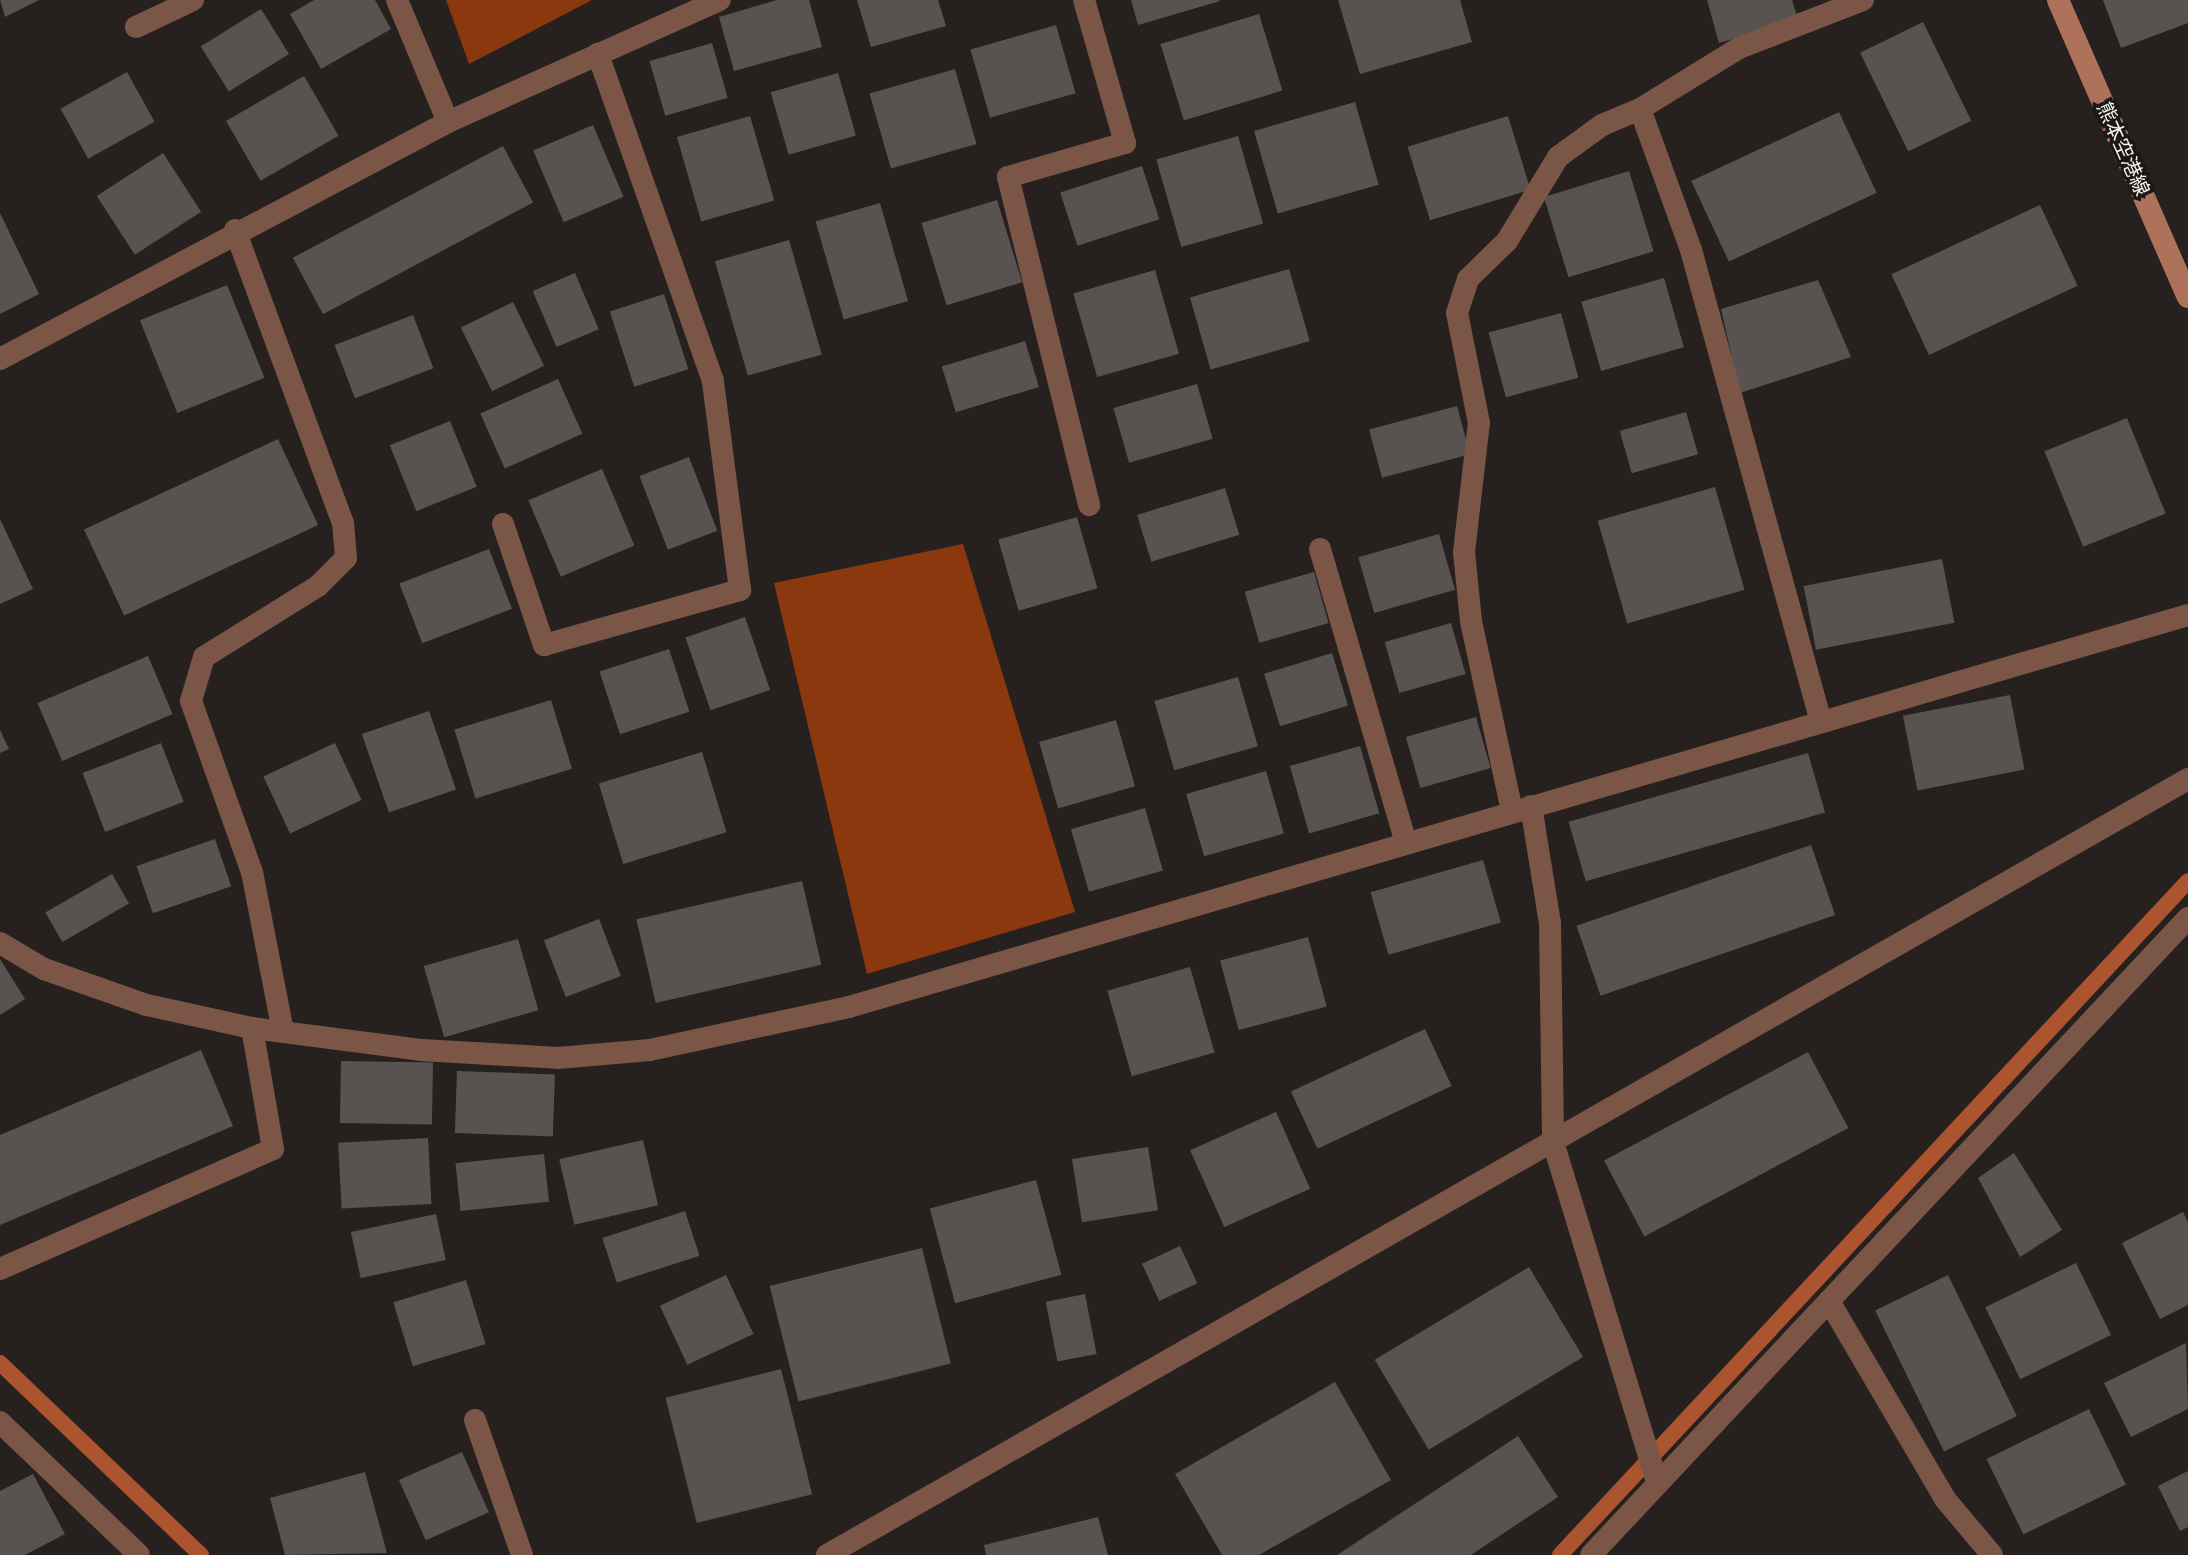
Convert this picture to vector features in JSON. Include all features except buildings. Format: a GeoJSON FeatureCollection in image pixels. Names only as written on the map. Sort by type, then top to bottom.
{"type":"FeatureCollection","features":[{"type":"Feature","properties":{"kind":"main road","name":"熊本空港線"},"geometry":{"type":"LineString","coordinates":[[2058,0],[2188,297]]}},
{"type":"Feature","properties":{"kind":"street"},"geometry":{"type":"LineString","coordinates":[[136,27],[193,0]]}},
{"type":"Feature","properties":{"kind":"street"},"geometry":{"type":"LineString","coordinates":[[397,0],[448,122]]}},
{"type":"Feature","properties":{"kind":"street"},"geometry":{"type":"LineString","coordinates":[[0,359],[235,230],[448,122],[598,54],[688,6],[720,0]]}},
{"type":"Feature","properties":{"kind":"street"},"geometry":{"type":"LineString","coordinates":[[1084,0],[1125,143],[1008,177],[1089,505]]}},
{"type":"Feature","properties":{"kind":"street"},"geometry":{"type":"LineString","coordinates":[[1657,1483],[1553,1142],[1550,923],[1471,621],[1464,552],[1479,423],[1457,313],[1468,279],[1507,241],[1558,157],[1602,125],[1640,109],[1739,48],[1863,0]]}},
{"type":"Feature","properties":{"kind":"street"},"geometry":{"type":"LineString","coordinates":[[503,524],[544,645],[740,590],[713,381],[598,54]]}},
{"type":"Feature","properties":{"kind":"street"},"geometry":{"type":"LineString","coordinates":[[1640,109],[1691,250],[1821,722]]}},
{"type":"Feature","properties":{"kind":"street"},"geometry":{"type":"LineString","coordinates":[[235,230],[343,523],[346,558],[318,586],[204,657],[191,701],[252,872],[283,1032]]}},
{"type":"Feature","properties":{"kind":"street"},"geometry":{"type":"LineString","coordinates":[[1320,549],[1406,843]]}},
{"type":"Feature","properties":{"kind":"street"},"geometry":{"type":"LineString","coordinates":[[0,943],[44,969],[147,1005],[252,1028],[421,1050],[558,1058],[650,1050],[849,1007],[2188,615]]}},
{"type":"Feature","properties":{"kind":"street"},"geometry":{"type":"LineString","coordinates":[[827,1555],[2188,779]]}},
{"type":"Feature","properties":{"kind":"street"},"geometry":{"type":"LineString","coordinates":[[1591,1555],[2188,918]]}},
{"type":"Feature","properties":{"kind":"street"},"geometry":{"type":"LineString","coordinates":[[0,1269],[273,1149],[252,1028]]}},
{"type":"Feature","properties":{"kind":"street"},"geometry":{"type":"LineString","coordinates":[[1829,1301],[1945,1499],[1992,1555]]}},
{"type":"Feature","properties":{"kind":"street"},"geometry":{"type":"LineString","coordinates":[[475,1420],[522,1555]]}},
{"type":"Feature","properties":{"kind":"street"},"geometry":{"type":"LineString","coordinates":[[0,1422],[139,1555]]}},
{"type":"Feature","properties":{"kind":"shaded area"},"geometry":{"type":"Polygon","coordinates":[[[446,0],[592,0],[469,64],[446,0]]]}},
{"type":"Feature","properties":{"kind":"shaded area"},"geometry":{"type":"Polygon","coordinates":[[[963,544],[1075,912],[867,974],[774,583],[963,544]]]}},
{"type":"Feature","properties":{"kind":"waterway"},"geometry":{"type":"LineString","coordinates":[[1560,1555],[2188,881]]}},
{"type":"Feature","properties":{"kind":"waterway"},"geometry":{"type":"LineString","coordinates":[[0,1363],[201,1555]]}}]}
